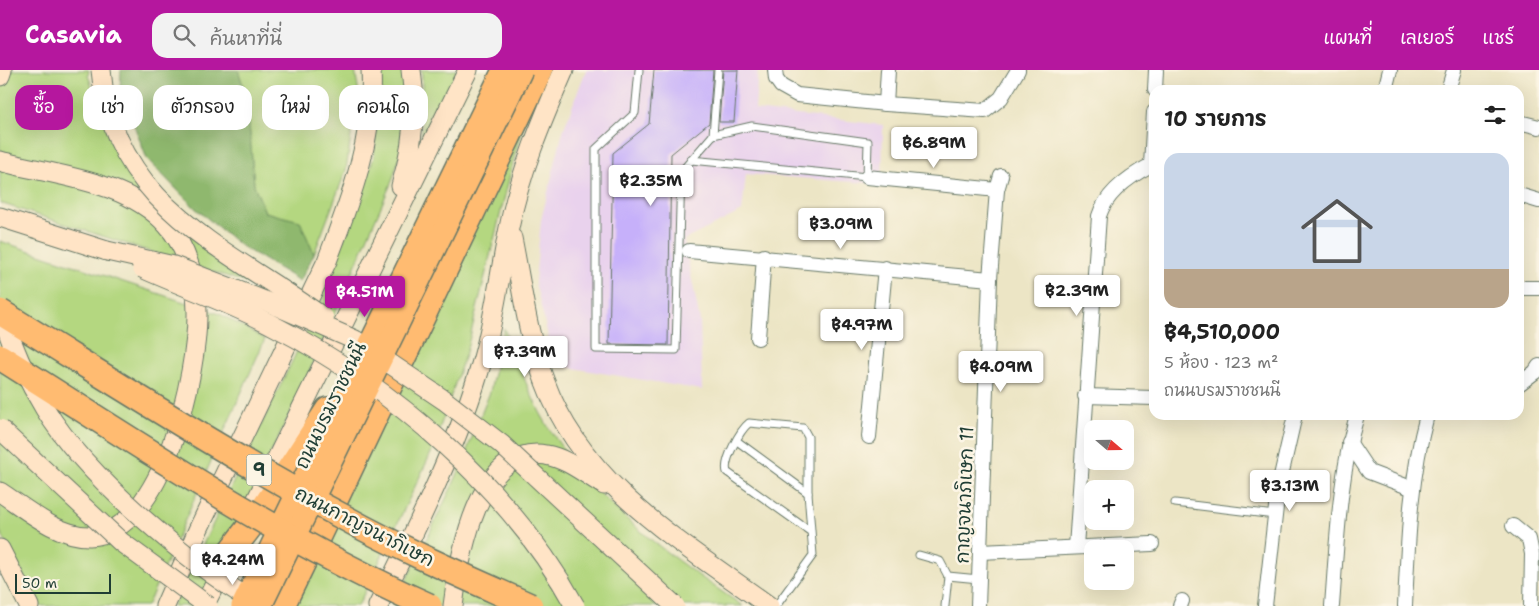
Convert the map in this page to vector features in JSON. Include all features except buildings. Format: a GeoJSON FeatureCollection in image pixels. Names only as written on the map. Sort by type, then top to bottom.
{"type":"FeatureCollection","features":[{"type":"Feature","properties":{"kind":"highway","name":"ถนนบรมราชชนนี"},"geometry":{"type":"LineString","coordinates":[[275,520],[493,70]]}},
{"type":"Feature","properties":{"kind":"highway"},"geometry":{"type":"LineString","coordinates":[[315,542],[540,70]]}},
{"type":"Feature","properties":{"kind":"highway","name":"ถนนกาญจนาภิเษก"},"geometry":{"type":"LineString","coordinates":[[0,310],[254,468],[396,545],[530,606]]}},
{"type":"Feature","properties":{"kind":"highway","name":"9"},"geometry":{"type":"LineString","coordinates":[[0,357],[245,509],[358,571],[429,606]]}},
{"type":"Feature","properties":{"kind":"highway"},"geometry":{"type":"LineString","coordinates":[[231,552],[264,508],[328,410]]}},
{"type":"Feature","properties":{"kind":"main road"},"geometry":{"type":"LineString","coordinates":[[0,76],[2,70]]}},
{"type":"Feature","properties":{"kind":"main road"},"geometry":{"type":"LineString","coordinates":[[101,70],[107,108],[119,142],[147,185],[182,221],[227,256],[316,312],[444,400],[501,444],[675,606]]}},
{"type":"Feature","properties":{"kind":"main road"},"geometry":{"type":"LineString","coordinates":[[165,606],[198,530],[327,261],[344,218],[361,162],[369,120],[371,70]]}},
{"type":"Feature","properties":{"kind":"main road"},"geometry":{"type":"LineString","coordinates":[[386,237],[411,150],[414,117],[411,70]]}},
{"type":"Feature","properties":{"kind":"main road"},"geometry":{"type":"LineString","coordinates":[[0,429],[121,542],[206,606],[468,70]]}},
{"type":"Feature","properties":{"kind":"main road"},"geometry":{"type":"LineString","coordinates":[[242,606],[503,70]]}},
{"type":"Feature","properties":{"kind":"main road"},"geometry":{"type":"LineString","coordinates":[[0,310],[30,382],[46,410],[67,440],[129,504],[164,535],[206,569],[261,606],[522,70]]}},
{"type":"Feature","properties":{"kind":"main road"},"geometry":{"type":"LineString","coordinates":[[378,606],[437,484],[473,391],[497,300],[509,227],[538,132],[564,70]]}},
{"type":"Feature","properties":{"kind":"main road"},"geometry":{"type":"LineString","coordinates":[[0,161],[95,184],[137,202],[156,215],[178,240],[187,258],[197,311],[196,347],[185,409],[174,441],[156,480],[127,520],[101,535],[79,535],[64,532],[0,492]]}},
{"type":"Feature","properties":{"kind":"main road"},"geometry":{"type":"LineString","coordinates":[[0,217],[107,251],[174,266],[355,340]]}},
{"type":"Feature","properties":{"kind":"main road"},"geometry":{"type":"LineString","coordinates":[[509,227],[528,332],[545,384],[562,417],[586,456],[618,493]]}},
{"type":"Feature","properties":{"kind":"main road"},"geometry":{"type":"LineString","coordinates":[[107,251],[274,326],[312,347],[376,390],[452,452],[506,507],[546,557],[575,606]]}},
{"type":"Feature","properties":{"kind":"main road"},"geometry":{"type":"LineString","coordinates":[[453,606],[461,555],[468,530],[491,478],[505,465],[523,456],[536,454],[560,459],[618,493],[768,606]]}},
{"type":"Feature","properties":{"kind":"main road","name":"ถนนบรมราชชนนี"},"geometry":{"type":"LineString","coordinates":[[234,606],[275,520]]}},
{"type":"Feature","properties":{"kind":"main road"},"geometry":{"type":"LineString","coordinates":[[284,606],[315,542]]}},
{"type":"Feature","properties":{"kind":"main road"},"geometry":{"type":"LineString","coordinates":[[0,549],[28,606]]}},
{"type":"Feature","properties":{"kind":"street"},"geometry":{"type":"LineString","coordinates":[[775,70],[776,79],[781,86],[797,95],[985,111],[1001,98],[1018,70]]}},
{"type":"Feature","properties":{"kind":"street"},"geometry":{"type":"LineString","coordinates":[[886,104],[888,70]]}},
{"type":"Feature","properties":{"kind":"street"},"geometry":{"type":"LineString","coordinates":[[1155,85],[1156,70]]}},
{"type":"Feature","properties":{"kind":"street"},"geometry":{"type":"LineString","coordinates":[[1386,85],[1390,70]]}},
{"type":"Feature","properties":{"kind":"street"},"geometry":{"type":"LineString","coordinates":[[1450,85],[1454,70]]}},
{"type":"Feature","properties":{"kind":"street"},"geometry":{"type":"LineString","coordinates":[[1524,123],[1539,127]]}},
{"type":"Feature","properties":{"kind":"street"},"geometry":{"type":"LineString","coordinates":[[1076,547],[1099,216],[1105,201],[1132,175],[1149,166]]}},
{"type":"Feature","properties":{"kind":"street","name":"กาญจนาภิเษก 11"},"geometry":{"type":"LineString","coordinates":[[867,177],[999,183],[990,279],[978,606]]}},
{"type":"Feature","properties":{"kind":"street"},"geometry":{"type":"LineString","coordinates":[[1524,196],[1539,201]]}},
{"type":"Feature","properties":{"kind":"street"},"geometry":{"type":"LineString","coordinates":[[689,251],[764,256],[990,279]]}},
{"type":"Feature","properties":{"kind":"street"},"geometry":{"type":"LineString","coordinates":[[758,338],[764,256]]}},
{"type":"Feature","properties":{"kind":"street"},"geometry":{"type":"LineString","coordinates":[[869,437],[885,268]]}},
{"type":"Feature","properties":{"kind":"street"},"geometry":{"type":"LineString","coordinates":[[1524,288],[1539,288]]}},
{"type":"Feature","properties":{"kind":"street"},"geometry":{"type":"LineString","coordinates":[[1524,380],[1535,372],[1539,366]]}},
{"type":"Feature","properties":{"kind":"street"},"geometry":{"type":"LineString","coordinates":[[1085,396],[1149,398]]}},
{"type":"Feature","properties":{"kind":"street"},"geometry":{"type":"LineString","coordinates":[[1265,606],[1278,489],[1294,420]]}},
{"type":"Feature","properties":{"kind":"street"},"geometry":{"type":"LineString","coordinates":[[1332,606],[1341,490],[1349,442],[1356,420]]}},
{"type":"Feature","properties":{"kind":"street"},"geometry":{"type":"LineString","coordinates":[[1405,606],[1411,488],[1425,420]]}},
{"type":"Feature","properties":{"kind":"street"},"geometry":{"type":"LineString","coordinates":[[1349,442],[1369,472],[1411,488]]}},
{"type":"Feature","properties":{"kind":"street"},"geometry":{"type":"LineString","coordinates":[[1513,526],[1529,539],[1532,554],[1531,606]]}},
{"type":"Feature","properties":{"kind":"street"},"geometry":{"type":"LineString","coordinates":[[980,552],[1152,544]]}},
{"type":"Feature","properties":{"kind":"lane"},"geometry":{"type":"LineString","coordinates":[[639,70],[635,113],[596,149],[596,349],[676,350],[681,172],[691,160],[713,135],[752,126],[868,142],[867,177],[691,160]]}},
{"type":"Feature","properties":{"kind":"lane"},"geometry":{"type":"LineString","coordinates":[[713,135],[718,70]]}},
{"type":"Feature","properties":{"kind":"lane"},"geometry":{"type":"LineString","coordinates":[[776,606],[812,557],[811,532],[808,493],[808,436],[803,428],[749,423],[726,462],[727,472],[811,532]]}},
{"type":"Feature","properties":{"kind":"lane"},"geometry":{"type":"LineString","coordinates":[[737,441],[808,493]]}},
{"type":"Feature","properties":{"kind":"lane"},"geometry":{"type":"LineString","coordinates":[[1175,503],[1275,515]]}},
{"type":"Feature","properties":{"kind":"lane"},"geometry":{"type":"LineString","coordinates":[[919,556],[940,561],[948,576],[945,606]]}},
{"type":"Feature","properties":{"kind":"lane"},"geometry":{"type":"LineString","coordinates":[[948,576],[979,579]]}},
{"type":"Feature","properties":{"kind":"shaded area"},"geometry":{"type":"Polygon","coordinates":[[[586,70],[758,70],[755,110],[883,125],[882,184],[746,174],[742,211],[684,240],[700,321],[702,390],[555,365],[535,282],[541,220],[563,131],[586,70]]]}},
{"type":"Feature","properties":{"kind":"green space"},"geometry":{"type":"Polygon","coordinates":[[[0,70],[89,70],[88,75],[91,85],[83,85],[83,130],[107,130],[112,144],[139,191],[263,288],[0,203],[0,70]]]}},
{"type":"Feature","properties":{"kind":"green space"},"geometry":{"type":"Polygon","coordinates":[[[121,70],[238,70],[243,85],[153,85],[153,130],[250,130],[254,185],[265,212],[300,221],[314,254],[300,281],[241,246],[195,208],[147,159],[136,130],[143,130],[143,85],[120,85],[121,70]]]}},
{"type":"Feature","properties":{"kind":"green space"},"geometry":{"type":"Polygon","coordinates":[[[238,70],[355,70],[358,85],[339,85],[339,130],[352,130],[346,170],[314,254],[300,222],[265,212],[254,185],[250,130],[252,130],[252,85],[243,85],[238,70]]]}},
{"type":"Feature","properties":{"kind":"green space"},"geometry":{"type":"Polygon","coordinates":[[[380,70],[405,70],[405,85],[379,85],[380,70]]]}},
{"type":"Feature","properties":{"kind":"green space"},"geometry":{"type":"Polygon","coordinates":[[[421,70],[457,70],[422,144],[422,130],[428,130],[428,85],[422,85],[421,70]]]}},
{"type":"Feature","properties":{"kind":"green space"},"geometry":{"type":"Polygon","coordinates":[[[525,114],[467,349],[431,453],[358,606],[285,606],[525,114]]]}},
{"type":"Feature","properties":{"kind":"green space"},"geometry":{"type":"Polygon","coordinates":[[[376,130],[407,130],[392,181],[304,384],[197,606],[173,606],[321,302],[374,157],[376,130]]]}},
{"type":"Feature","properties":{"kind":"green space"},"geometry":{"type":"Polygon","coordinates":[[[0,241],[220,314],[265,339],[147,606],[40,606],[0,531],[0,241]]]}},
{"type":"Feature","properties":{"kind":"green space"},"geometry":{"type":"Polygon","coordinates":[[[504,328],[540,413],[575,465],[618,511],[641,532],[743,606],[394,606],[456,478],[490,392],[504,328]]]}}]}
